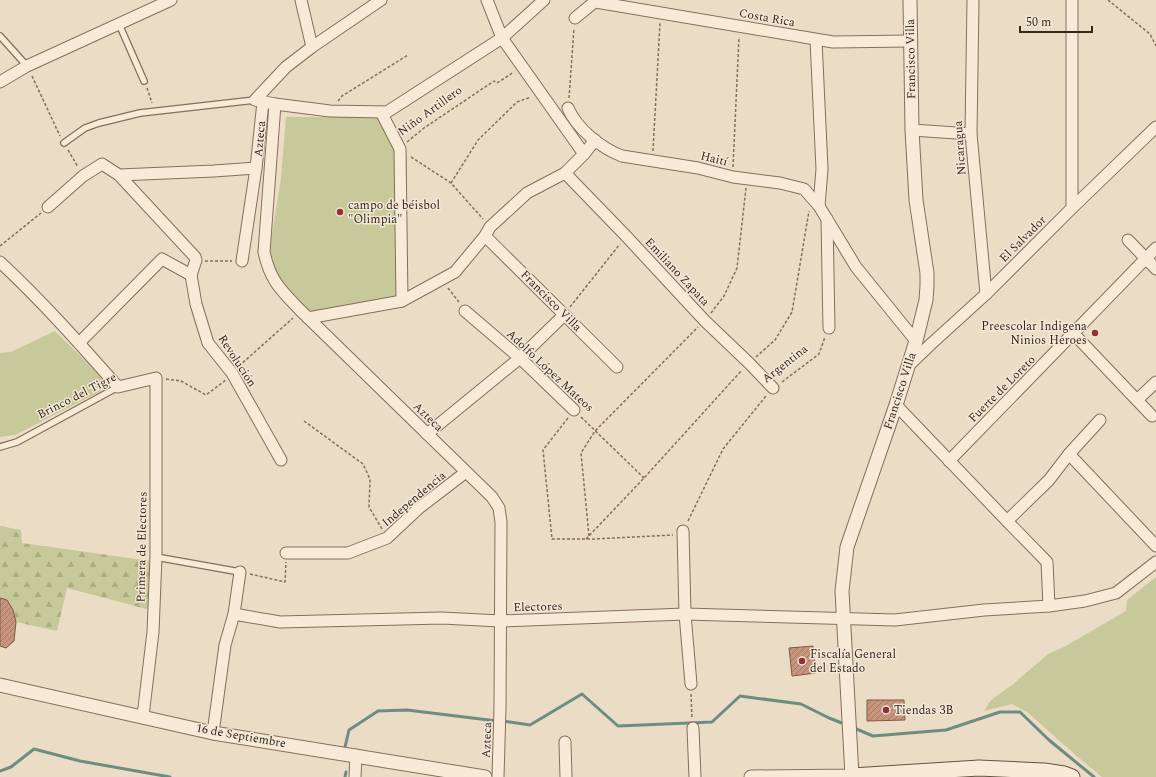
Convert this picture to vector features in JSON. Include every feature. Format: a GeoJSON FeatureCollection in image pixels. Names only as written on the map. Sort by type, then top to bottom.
{"type":"FeatureCollection","features":[{"type":"Feature","properties":{"kind":"main road"},"geometry":{"type":"LineString","coordinates":[[852,777],[980,768],[1044,771],[1064,774],[1072,777]]}},
{"type":"Feature","properties":{"kind":"street"},"geometry":{"type":"LineString","coordinates":[[0,82],[27,66],[171,0]]}},
{"type":"Feature","properties":{"kind":"street"},"geometry":{"type":"LineString","coordinates":[[301,0],[312,47]]}},
{"type":"Feature","properties":{"kind":"street"},"geometry":{"type":"LineString","coordinates":[[380,0],[286,67],[259,101],[330,111],[387,112],[502,38],[544,0]]}},
{"type":"Feature","properties":{"kind":"street"},"geometry":{"type":"LineString","coordinates":[[487,0],[502,38],[584,154]]}},
{"type":"Feature","properties":{"kind":"street","name":"Francisco Villa"},"geometry":{"type":"LineString","coordinates":[[852,777],[842,591],[847,547],[896,405],[916,341],[926,300],[927,273],[916,200],[912,130],[910,0]]}},
{"type":"Feature","properties":{"kind":"street","name":"Nicaragua"},"geometry":{"type":"LineString","coordinates":[[973,0],[971,134],[986,294]]}},
{"type":"Feature","properties":{"kind":"street"},"geometry":{"type":"LineString","coordinates":[[1072,0],[1072,208]]}},
{"type":"Feature","properties":{"kind":"street"},"geometry":{"type":"LineString","coordinates":[[575,18],[597,1]]}},
{"type":"Feature","properties":{"kind":"street","name":"Costa Rica"},"geometry":{"type":"LineString","coordinates":[[597,1],[816,40],[834,42],[910,40]]}},
{"type":"Feature","properties":{"kind":"street"},"geometry":{"type":"LineString","coordinates":[[816,40],[822,169],[819,206]]}},
{"type":"Feature","properties":{"kind":"street","name":"Azteca"},"geometry":{"type":"LineString","coordinates":[[242,261],[256,168],[259,101]]}},
{"type":"Feature","properties":{"kind":"street","name":"Azteca"},"geometry":{"type":"LineString","coordinates":[[275,104],[264,252],[267,268],[278,286],[304,315],[492,497],[499,508],[501,522],[500,728],[498,777]]}},
{"type":"Feature","properties":{"kind":"street","name":"Haití"},"geometry":{"type":"LineString","coordinates":[[568,108],[572,118],[595,140],[622,156],[698,168],[733,177],[780,183],[804,189],[827,217],[856,267],[916,341]]}},
{"type":"Feature","properties":{"kind":"street"},"geometry":{"type":"LineString","coordinates":[[380,112],[400,149]]}},
{"type":"Feature","properties":{"kind":"street","name":"El Salvador"},"geometry":{"type":"LineString","coordinates":[[907,367],[986,294],[1156,127]]}},
{"type":"Feature","properties":{"kind":"street"},"geometry":{"type":"LineString","coordinates":[[912,130],[971,134]]}},
{"type":"Feature","properties":{"kind":"street"},"geometry":{"type":"LineString","coordinates":[[304,315],[402,301],[442,280],[455,272],[487,231],[527,193],[565,173],[584,154],[595,140]]}},
{"type":"Feature","properties":{"kind":"street","name":"Niño Artillero"},"geometry":{"type":"LineString","coordinates":[[400,149],[402,301]]}},
{"type":"Feature","properties":{"kind":"street","name":"Revolución"},"geometry":{"type":"LineString","coordinates":[[83,176],[102,164],[119,176],[195,256],[196,260],[191,275],[196,304],[208,343],[232,373],[281,460]]}},
{"type":"Feature","properties":{"kind":"street"},"geometry":{"type":"LineString","coordinates":[[119,176],[256,168]]}},
{"type":"Feature","properties":{"kind":"street","name":"Emiliano Zapata"},"geometry":{"type":"LineString","coordinates":[[565,173],[705,321],[749,363],[772,388]]}},
{"type":"Feature","properties":{"kind":"street"},"geometry":{"type":"LineString","coordinates":[[48,207],[83,176]]}},
{"type":"Feature","properties":{"kind":"street"},"geometry":{"type":"LineString","coordinates":[[827,217],[829,328]]}},
{"type":"Feature","properties":{"kind":"street","name":"Francisco Villa"},"geometry":{"type":"LineString","coordinates":[[487,231],[564,315],[616,367]]}},
{"type":"Feature","properties":{"kind":"street"},"geometry":{"type":"LineString","coordinates":[[1128,240],[1156,269]]}},
{"type":"Feature","properties":{"kind":"street","name":"Fuerte de Loreto"},"geometry":{"type":"LineString","coordinates":[[949,461],[1156,248]]}},
{"type":"Feature","properties":{"kind":"street"},"geometry":{"type":"LineString","coordinates":[[79,343],[162,259],[191,275]]}},
{"type":"Feature","properties":{"kind":"street"},"geometry":{"type":"LineString","coordinates":[[0,262],[79,343],[118,387]]}},
{"type":"Feature","properties":{"kind":"street","name":"Adolfo López Mateos"},"geometry":{"type":"LineString","coordinates":[[465,311],[520,358],[574,410]]}},
{"type":"Feature","properties":{"kind":"street"},"geometry":{"type":"LineString","coordinates":[[427,434],[520,358],[564,315]]}},
{"type":"Feature","properties":{"kind":"street"},"geometry":{"type":"LineString","coordinates":[[1074,334],[1152,416]]}},
{"type":"Feature","properties":{"kind":"street","name":"Brinco del Tigre"},"geometry":{"type":"LineString","coordinates":[[118,387],[156,378]]}},
{"type":"Feature","properties":{"kind":"street","name":"Primera de Electores"},"geometry":{"type":"LineString","coordinates":[[143,716],[153,632],[156,557],[156,378]]}},
{"type":"Feature","properties":{"kind":"street"},"geometry":{"type":"LineString","coordinates":[[1137,400],[1156,382]]}},
{"type":"Feature","properties":{"kind":"street"},"geometry":{"type":"LineString","coordinates":[[896,405],[1047,562],[1049,606]]}},
{"type":"Feature","properties":{"kind":"street"},"geometry":{"type":"LineString","coordinates":[[1007,521],[1050,480],[1069,454],[1100,420]]}},
{"type":"Feature","properties":{"kind":"street"},"geometry":{"type":"LineString","coordinates":[[1069,454],[1156,546]]}},
{"type":"Feature","properties":{"kind":"street","name":"Independencia"},"geometry":{"type":"LineString","coordinates":[[286,553],[348,552],[387,538],[419,508],[466,472]]}},
{"type":"Feature","properties":{"kind":"street"},"geometry":{"type":"LineString","coordinates":[[684,531],[685,614],[691,684]]}},
{"type":"Feature","properties":{"kind":"street","name":"Electores"},"geometry":{"type":"LineString","coordinates":[[234,614],[280,622],[442,618],[500,622],[685,614],[895,620],[984,610],[1049,606],[1085,601],[1116,593],[1156,562]]}},
{"type":"Feature","properties":{"kind":"street"},"geometry":{"type":"LineString","coordinates":[[213,733],[225,645],[234,614],[240,572]]}},
{"type":"Feature","properties":{"kind":"street","name":"16 de Septiembre"},"geometry":{"type":"LineString","coordinates":[[0,685],[213,733],[485,777]]}},
{"type":"Feature","properties":{"kind":"street"},"geometry":{"type":"LineString","coordinates":[[693,728],[695,777]]}},
{"type":"Feature","properties":{"kind":"street"},"geometry":{"type":"LineString","coordinates":[[566,742],[566,777]]}},
{"type":"Feature","properties":{"kind":"street"},"geometry":{"type":"LineString","coordinates":[[355,777],[356,755]]}},
{"type":"Feature","properties":{"kind":"street"},"geometry":{"type":"LineString","coordinates":[[751,777],[852,777]]}},
{"type":"Feature","properties":{"kind":"lane"},"geometry":{"type":"LineString","coordinates":[[119,24],[144,81]]}},
{"type":"Feature","properties":{"kind":"lane"},"geometry":{"type":"LineString","coordinates":[[0,36],[27,66]]}},
{"type":"Feature","properties":{"kind":"lane"},"geometry":{"type":"LineString","coordinates":[[64,143],[85,128],[98,123],[140,113],[259,101]]}},
{"type":"Feature","properties":{"kind":"lane","name":"Brinco del Tigre"},"geometry":{"type":"LineString","coordinates":[[0,447],[16,442],[118,387]]}},
{"type":"Feature","properties":{"kind":"lane"},"geometry":{"type":"LineString","coordinates":[[156,557],[240,572]]}},
{"type":"Feature","properties":{"kind":"path"},"geometry":{"type":"LineString","coordinates":[[1108,0],[1150,34],[1156,46]]}},
{"type":"Feature","properties":{"kind":"path"},"geometry":{"type":"LineString","coordinates":[[653,161],[660,13]]}},
{"type":"Feature","properties":{"kind":"path"},"geometry":{"type":"LineString","coordinates":[[568,108],[575,18]]}},
{"type":"Feature","properties":{"kind":"path"},"geometry":{"type":"LineString","coordinates":[[733,177],[740,26]]}},
{"type":"Feature","properties":{"kind":"path"},"geometry":{"type":"LineString","coordinates":[[330,111],[342,96],[408,55]]}},
{"type":"Feature","properties":{"kind":"path"},"geometry":{"type":"LineString","coordinates":[[27,66],[64,143],[83,176]]}},
{"type":"Feature","properties":{"kind":"path","name":"Niño Artillero"},"geometry":{"type":"LineString","coordinates":[[400,149],[431,124],[494,81],[497,83],[522,67]]}},
{"type":"Feature","properties":{"kind":"path"},"geometry":{"type":"LineString","coordinates":[[144,81],[155,111]]}},
{"type":"Feature","properties":{"kind":"path"},"geometry":{"type":"LineString","coordinates":[[450,184],[478,140],[517,102],[542,94]]}},
{"type":"Feature","properties":{"kind":"path"},"geometry":{"type":"LineString","coordinates":[[400,149],[450,184],[487,231]]}},
{"type":"Feature","properties":{"kind":"path"},"geometry":{"type":"LineString","coordinates":[[589,536],[581,453],[595,431],[705,321],[724,296],[737,268],[747,178]]}},
{"type":"Feature","properties":{"kind":"path"},"geometry":{"type":"LineString","coordinates":[[586,540],[749,363],[775,340],[792,312],[812,197]]}},
{"type":"Feature","properties":{"kind":"path"},"geometry":{"type":"LineString","coordinates":[[0,246],[48,207]]}},
{"type":"Feature","properties":{"kind":"path"},"geometry":{"type":"LineString","coordinates":[[564,315],[626,236]]}},
{"type":"Feature","properties":{"kind":"path"},"geometry":{"type":"LineString","coordinates":[[442,280],[465,311]]}},
{"type":"Feature","properties":{"kind":"path"},"geometry":{"type":"LineString","coordinates":[[156,378],[181,380],[206,395],[228,379],[232,373],[304,315]]}},
{"type":"Feature","properties":{"kind":"path","name":"Argentina"},"geometry":{"type":"LineString","coordinates":[[684,531],[723,449],[772,388],[819,354],[829,328]]}},
{"type":"Feature","properties":{"kind":"path"},"geometry":{"type":"LineString","coordinates":[[574,410],[543,450],[552,539],[586,540],[671,536],[684,531]]}},
{"type":"Feature","properties":{"kind":"path","name":"Adolfo López Mateos"},"geometry":{"type":"LineString","coordinates":[[574,410],[644,478]]}},
{"type":"Feature","properties":{"kind":"path"},"geometry":{"type":"LineString","coordinates":[[304,421],[363,464],[370,479],[369,507],[387,538]]}},
{"type":"Feature","properties":{"kind":"path"},"geometry":{"type":"LineString","coordinates":[[240,572],[285,582],[286,553]]}},
{"type":"Feature","properties":{"kind":"path"},"geometry":{"type":"LineString","coordinates":[[691,684],[693,728]]}},
{"type":"Feature","properties":{"kind":"green space","name":"campo de béisbol \"Olimpia\""},"geometry":{"type":"Polygon","coordinates":[[[286,117],[378,117],[407,159],[399,296],[308,315],[272,269],[270,247],[281,178],[286,117]]]}},
{"type":"Feature","properties":{"kind":"green space"},"geometry":{"type":"Polygon","coordinates":[[[55,331],[111,386],[15,435],[0,437],[0,353],[11,352],[55,331]]]}},
{"type":"Feature","properties":{"kind":"green space"},"geometry":{"type":"Polygon","coordinates":[[[0,526],[21,530],[22,543],[151,561],[154,611],[67,588],[57,631],[16,622],[13,610],[0,598],[0,526]]]}},
{"type":"Feature","properties":{"kind":"green space"},"geometry":{"type":"Polygon","coordinates":[[[1156,577],[1156,777],[1102,777],[1027,712],[1012,704],[984,711],[991,700],[1012,685],[1048,654],[1064,647],[1126,611],[1127,600],[1156,577]]]}},
{"type":"Feature","properties":{"kind":"building"},"geometry":{"type":"Polygon","coordinates":[[[0,598],[7,600],[13,610],[16,622],[14,641],[6,648],[0,646],[0,598]]]}},
{"type":"Feature","properties":{"kind":"building","name":"Fiscalía General del Estado"},"geometry":{"type":"Polygon","coordinates":[[[813,646],[816,673],[792,676],[789,648],[813,646]]]}},
{"type":"Feature","properties":{"kind":"building","name":"Tiendas 3B"},"geometry":{"type":"Polygon","coordinates":[[[867,700],[904,700],[905,720],[867,721],[867,700]]]}},
{"type":"Feature","properties":{"kind":"waterway"},"geometry":{"type":"LineString","coordinates":[[503,721],[530,725],[582,694],[618,726],[712,722],[740,696],[801,704],[847,725]]}},
{"type":"Feature","properties":{"kind":"waterway"},"geometry":{"type":"LineString","coordinates":[[345,747],[349,730],[378,711],[407,710],[497,721]]}},
{"type":"Feature","properties":{"kind":"waterway"},"geometry":{"type":"LineString","coordinates":[[854,728],[873,736],[946,730],[1000,712],[1020,712],[1049,740],[1094,777]]}},
{"type":"Feature","properties":{"kind":"waterway"},"geometry":{"type":"LineString","coordinates":[[0,771],[11,767],[34,749],[80,761],[170,777]]}},
{"type":"Feature","properties":{"kind":"waterway"},"geometry":{"type":"LineString","coordinates":[[345,777],[346,772]]}},
{"type":"Feature","properties":{"kind":"place","name":"campo de béisbol \"Olimpia\""},"geometry":{"type":"Point","coordinates":[340,212]}},
{"type":"Feature","properties":{"kind":"place","name":"Preescolar Indigena Ninios Heroes"},"geometry":{"type":"Point","coordinates":[1095,333]}},
{"type":"Feature","properties":{"kind":"place","name":"Fiscalía General del Estado"},"geometry":{"type":"Point","coordinates":[802,661]}},
{"type":"Feature","properties":{"kind":"place","name":"Tiendas 3B"},"geometry":{"type":"Point","coordinates":[886,710]}}]}
